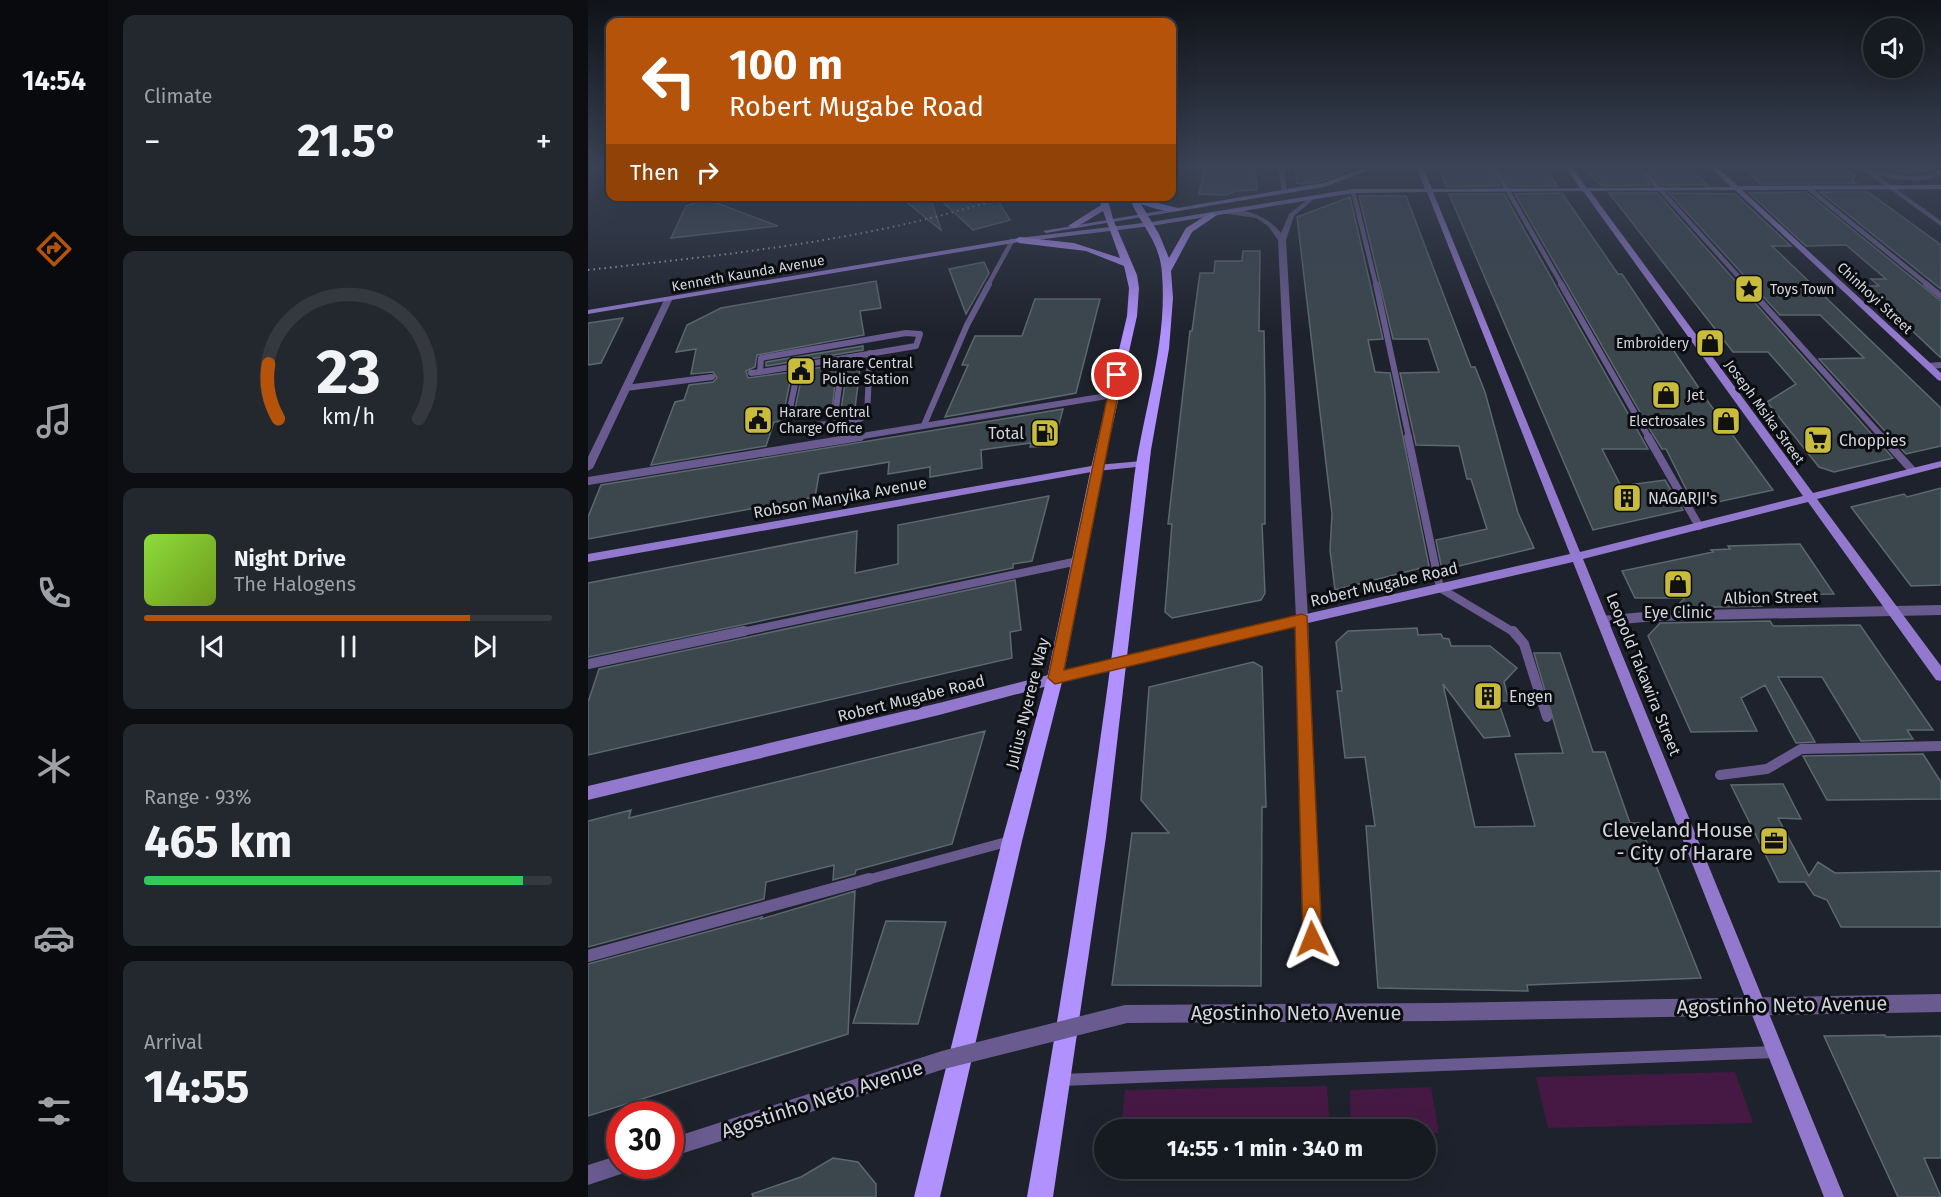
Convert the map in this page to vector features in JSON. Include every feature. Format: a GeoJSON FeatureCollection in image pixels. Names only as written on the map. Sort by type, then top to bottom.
{"type":"FeatureCollection","features":[{"type":"Feature","properties":{"kind":"main road"},"geometry":{"type":"LineString","coordinates":[[1072,226],[1079,221]]}},
{"type":"Feature","properties":{"kind":"main road"},"geometry":{"type":"LineString","coordinates":[[1015,240],[1099,221]]}},
{"type":"Feature","properties":{"kind":"main road","name":"Julius Nyerere Way"},"geometry":{"type":"LineString","coordinates":[[927,1197],[1012,841],[1055,678],[1097,468],[1132,316],[1134,288],[1110,221]]}},
{"type":"Feature","properties":{"kind":"main road"},"geometry":{"type":"LineString","coordinates":[[1040,1197],[1061,1080],[1122,661],[1142,464],[1168,308],[1167,270],[1149,221]]}},
{"type":"Feature","properties":{"kind":"main road"},"geometry":{"type":"LineString","coordinates":[[1015,240],[1173,221]]}},
{"type":"Feature","properties":{"kind":"main road"},"geometry":{"type":"LineString","coordinates":[[1167,270],[1189,230],[1204,221]]}},
{"type":"Feature","properties":{"kind":"main road","name":"Leopold Takawira Street"},"geometry":{"type":"LineString","coordinates":[[1441,221],[1834,1197]]}},
{"type":"Feature","properties":{"kind":"main road","name":"Joseph Msika Street"},"geometry":{"type":"LineString","coordinates":[[1608,221],[1941,676]]}},
{"type":"Feature","properties":{"kind":"main road","name":"Chinhoyi Street"},"geometry":{"type":"LineString","coordinates":[[1771,221],[1941,378]]}},
{"type":"Feature","properties":{"kind":"main road"},"geometry":{"type":"LineString","coordinates":[[1015,240],[1080,246],[1109,254],[1126,264]]}},
{"type":"Feature","properties":{"kind":"main road","name":"Kenneth Kaunda Avenue"},"geometry":{"type":"LineString","coordinates":[[588,312],[1015,240]]}},
{"type":"Feature","properties":{"kind":"main road","name":"Robson Manyika Avenue"},"geometry":{"type":"LineString","coordinates":[[588,558],[1097,468],[1142,464]]}},
{"type":"Feature","properties":{"kind":"main road","name":"Robert Mugabe Road"},"geometry":{"type":"LineString","coordinates":[[588,793],[939,710],[1122,661],[1577,557],[1941,464]]}},
{"type":"Feature","properties":{"kind":"street"},"geometry":{"type":"LineString","coordinates":[[1267,221],[1282,240]]}},
{"type":"Feature","properties":{"kind":"street"},"geometry":{"type":"LineString","coordinates":[[1289,221],[1282,240],[1302,620],[1312,939]]}},
{"type":"Feature","properties":{"kind":"street"},"geometry":{"type":"LineString","coordinates":[[588,468],[668,300]]}},
{"type":"Feature","properties":{"kind":"street","name":"Albion Street"},"geometry":{"type":"LineString","coordinates":[[1602,621],[1654,616],[1941,610]]}},
{"type":"Feature","properties":{"kind":"street","name":"Agostinho Neto Avenue"},"geometry":{"type":"LineString","coordinates":[[684,1143],[943,1060],[1126,1014],[1439,1012],[1941,1003]]}},
{"type":"Feature","properties":{"kind":"street"},"geometry":{"type":"LineString","coordinates":[[588,1175],[606,1169]]}},
{"type":"Feature","properties":{"kind":"lane"},"geometry":{"type":"LineString","coordinates":[[1360,221],[1388,334],[1407,438],[1440,588],[1516,633],[1524,644],[1547,717]]}},
{"type":"Feature","properties":{"kind":"lane"},"geometry":{"type":"LineString","coordinates":[[1526,221],[1698,526]]}},
{"type":"Feature","properties":{"kind":"lane"},"geometry":{"type":"LineString","coordinates":[[1689,221],[1912,470]]}},
{"type":"Feature","properties":{"kind":"lane"},"geometry":{"type":"LineString","coordinates":[[1849,221],[1941,296]]}},
{"type":"Feature","properties":{"kind":"lane"},"geometry":{"type":"LineString","coordinates":[[924,425],[967,325],[1015,240]]}},
{"type":"Feature","properties":{"kind":"lane"},"geometry":{"type":"LineString","coordinates":[[751,373],[760,372],[870,353],[916,346],[920,334],[906,333],[761,358],[760,372]]}},
{"type":"Feature","properties":{"kind":"lane"},"geometry":{"type":"LineString","coordinates":[[800,365],[787,423],[790,427],[854,422],[867,415],[870,353]]}},
{"type":"Feature","properties":{"kind":"lane"},"geometry":{"type":"LineString","coordinates":[[836,408],[843,358]]}},
{"type":"Feature","properties":{"kind":"lane"},"geometry":{"type":"LineString","coordinates":[[1928,366],[1941,365]]}},
{"type":"Feature","properties":{"kind":"lane"},"geometry":{"type":"LineString","coordinates":[[626,388],[712,377]]}},
{"type":"Feature","properties":{"kind":"lane"},"geometry":{"type":"LineString","coordinates":[[588,481],[1113,395]]}},
{"type":"Feature","properties":{"kind":"lane"},"geometry":{"type":"LineString","coordinates":[[588,664],[1078,561]]}},
{"type":"Feature","properties":{"kind":"lane"},"geometry":{"type":"LineString","coordinates":[[1720,776],[1767,769],[1801,749],[1941,746]]}},
{"type":"Feature","properties":{"kind":"lane"},"geometry":{"type":"LineString","coordinates":[[588,956],[1012,841]]}},
{"type":"Feature","properties":{"kind":"lane"},"geometry":{"type":"LineString","coordinates":[[1061,1080],[1776,1052]]}},
{"type":"Feature","properties":{"kind":"shaded area"},"geometry":{"type":"Polygon","coordinates":[[[1735,1072],[1753,1123],[1548,1128],[1536,1077],[1735,1072]]]}},
{"type":"Feature","properties":{"kind":"shaded area"},"geometry":{"type":"Polygon","coordinates":[[[1327,1086],[1329,1119],[1122,1119],[1125,1090],[1327,1086]]]}},
{"type":"Feature","properties":{"kind":"shaded area"},"geometry":{"type":"Polygon","coordinates":[[[1431,1087],[1439,1133],[1436,1133],[1436,1119],[1351,1119],[1350,1090],[1431,1087]]]}},
{"type":"Feature","properties":{"kind":"building"},"geometry":{"type":"Polygon","coordinates":[[[679,221],[764,221],[778,226],[671,238],[679,221]]]}},
{"type":"Feature","properties":{"kind":"building"},"geometry":{"type":"Polygon","coordinates":[[[930,221],[938,221],[941,230],[930,221]]]}},
{"type":"Feature","properties":{"kind":"building"},"geometry":{"type":"Polygon","coordinates":[[[963,221],[1007,221],[973,230],[963,221]]]}},
{"type":"Feature","properties":{"kind":"building"},"geometry":{"type":"Polygon","coordinates":[[[1297,221],[1356,221],[1383,339],[1368,340],[1375,372],[1390,373],[1429,566],[1335,590],[1330,550],[1332,514],[1297,221]]]}},
{"type":"Feature","properties":{"kind":"building"},"geometry":{"type":"Polygon","coordinates":[[[1365,221],[1415,221],[1471,367],[1475,367],[1485,392],[1518,513],[1534,548],[1442,570],[1436,540],[1487,529],[1471,479],[1467,479],[1459,446],[1416,445],[1400,373],[1439,372],[1428,339],[1393,339],[1365,221]]]}},
{"type":"Feature","properties":{"kind":"building"},"geometry":{"type":"Polygon","coordinates":[[[1461,221],[1519,221],[1648,449],[1602,449],[1621,486],[1665,480],[1683,510],[1593,530],[1461,221]]]}},
{"type":"Feature","properties":{"kind":"building"},"geometry":{"type":"Polygon","coordinates":[[[1530,221],[1581,221],[1618,274],[1622,274],[1709,403],[1773,490],[1695,507],[1666,449],[1662,449],[1530,221]]]}},
{"type":"Feature","properties":{"kind":"building"},"geometry":{"type":"Polygon","coordinates":[[[1631,221],[1682,221],[1893,458],[1834,472],[1819,467],[1767,402],[1796,384],[1768,352],[1733,352],[1631,221]]]}},
{"type":"Feature","properties":{"kind":"building"},"geometry":{"type":"Polygon","coordinates":[[[1694,221],[1764,221],[1791,246],[1772,246],[1941,408],[1941,446],[1906,454],[1819,359],[1864,358],[1820,315],[1780,315],[1694,221]]]}},
{"type":"Feature","properties":{"kind":"building"},"geometry":{"type":"Polygon","coordinates":[[[1779,221],[1842,221],[1941,301],[1941,358],[1865,286],[1879,286],[1871,279],[1886,279],[1846,245],[1806,246],[1779,221]]]}},
{"type":"Feature","properties":{"kind":"building"},"geometry":{"type":"Polygon","coordinates":[[[1856,221],[1908,221],[1941,245],[1941,289],[1856,221]]]}},
{"type":"Feature","properties":{"kind":"building"},"geometry":{"type":"Polygon","coordinates":[[[1243,251],[1260,251],[1259,331],[1264,331],[1265,396],[1265,524],[1262,524],[1265,593],[1261,600],[1172,618],[1165,612],[1172,524],[1168,524],[1190,331],[1192,331],[1200,273],[1214,273],[1215,261],[1242,261],[1243,251]]]}},
{"type":"Feature","properties":{"kind":"building"},"geometry":{"type":"Polygon","coordinates":[[[984,262],[989,273],[966,314],[949,269],[984,262]]]}},
{"type":"Feature","properties":{"kind":"building"},"geometry":{"type":"Polygon","coordinates":[[[876,281],[881,308],[860,311],[864,335],[757,355],[755,367],[746,371],[748,378],[792,372],[782,421],[774,422],[766,446],[651,465],[675,402],[684,400],[689,385],[713,382],[717,378],[713,372],[691,374],[696,349],[676,352],[687,325],[721,308],[876,281]]]}},
{"type":"Feature","properties":{"kind":"building"},"geometry":{"type":"Polygon","coordinates":[[[1035,299],[1100,299],[1076,393],[945,417],[968,365],[962,365],[975,336],[1022,336],[1035,299]]]}},
{"type":"Feature","properties":{"kind":"building"},"geometry":{"type":"Polygon","coordinates":[[[623,318],[601,363],[588,365],[588,323],[623,318]]]}},
{"type":"Feature","properties":{"kind":"building"},"geometry":{"type":"Polygon","coordinates":[[[863,346],[863,350],[766,366],[766,362],[863,346]]]}},
{"type":"Feature","properties":{"kind":"building"},"geometry":{"type":"Polygon","coordinates":[[[861,360],[855,408],[841,410],[848,363],[861,360]]]}},
{"type":"Feature","properties":{"kind":"building"},"geometry":{"type":"Polygon","coordinates":[[[837,365],[832,411],[793,419],[803,370],[837,365]]]}},
{"type":"Feature","properties":{"kind":"building"},"geometry":{"type":"Polygon","coordinates":[[[1063,409],[1053,446],[1030,447],[1031,443],[981,450],[982,468],[930,477],[930,467],[888,474],[889,462],[819,474],[815,497],[588,539],[588,517],[601,485],[1063,409]]]}},
{"type":"Feature","properties":{"kind":"building"},"geometry":{"type":"Polygon","coordinates":[[[1941,488],[1941,585],[1911,586],[1851,507],[1941,488]]]}},
{"type":"Feature","properties":{"kind":"building"},"geometry":{"type":"Polygon","coordinates":[[[1049,496],[1032,561],[1013,564],[1013,568],[588,657],[588,583],[857,531],[855,573],[898,564],[898,525],[1049,496]]]}},
{"type":"Feature","properties":{"kind":"building"},"geometry":{"type":"Polygon","coordinates":[[[1800,544],[1834,594],[1755,595],[1762,606],[1675,608],[1685,598],[1635,598],[1622,571],[1713,552],[1711,550],[1730,549],[1728,546],[1800,544]]]}},
{"type":"Feature","properties":{"kind":"building"},"geometry":{"type":"Polygon","coordinates":[[[1015,580],[1021,630],[1010,632],[1012,658],[588,755],[588,702],[599,669],[1015,580]]]}},
{"type":"Feature","properties":{"kind":"building"},"geometry":{"type":"Polygon","coordinates":[[[1770,621],[1773,626],[1860,625],[1933,730],[1907,730],[1913,739],[1861,741],[1822,677],[1778,677],[1815,742],[1796,743],[1765,685],[1741,698],[1757,731],[1691,732],[1648,636],[1660,623],[1770,621]]]}},
{"type":"Feature","properties":{"kind":"building"},"geometry":{"type":"Polygon","coordinates":[[[1417,628],[1418,635],[1441,634],[1443,638],[1449,639],[1451,646],[1490,646],[1517,668],[1504,682],[1509,701],[1498,701],[1510,736],[1484,738],[1443,684],[1475,827],[1535,826],[1515,754],[1563,753],[1534,653],[1560,653],[1593,752],[1605,752],[1630,823],[1639,823],[1701,978],[1527,985],[1528,991],[1378,988],[1366,826],[1375,826],[1365,757],[1345,758],[1337,691],[1342,691],[1336,642],[1348,631],[1417,628]]]}},
{"type":"Feature","properties":{"kind":"building"},"geometry":{"type":"Polygon","coordinates":[[[1253,662],[1262,667],[1266,807],[1262,807],[1261,986],[1112,985],[1132,833],[1169,833],[1141,800],[1149,687],[1253,662]]]}},
{"type":"Feature","properties":{"kind":"building"},"geometry":{"type":"Polygon","coordinates":[[[985,731],[952,844],[856,870],[855,874],[833,880],[834,865],[766,882],[764,899],[588,947],[588,821],[631,810],[629,818],[985,731]]]}},
{"type":"Feature","properties":{"kind":"building"},"geometry":{"type":"Polygon","coordinates":[[[1923,754],[1941,782],[1941,799],[1827,800],[1803,756],[1923,754]]]}},
{"type":"Feature","properties":{"kind":"building","name":"Cleveland House - City of Harare"},"geometry":{"type":"Polygon","coordinates":[[[1783,784],[1801,819],[1778,818],[1809,876],[1818,862],[1835,873],[1941,871],[1941,927],[1841,927],[1827,900],[1814,895],[1805,882],[1779,882],[1731,785],[1783,784]]]}},
{"type":"Feature","properties":{"kind":"building"},"geometry":{"type":"Polygon","coordinates":[[[855,891],[848,1034],[636,1101],[606,1101],[606,1110],[588,1116],[588,964],[762,917],[761,919],[855,891]]]}},
{"type":"Feature","properties":{"kind":"building"},"geometry":{"type":"Polygon","coordinates":[[[886,921],[946,922],[918,1024],[853,1023],[886,921]]]}},
{"type":"Feature","properties":{"kind":"building"},"geometry":{"type":"Polygon","coordinates":[[[1885,1035],[1886,1037],[1941,1036],[1941,1158],[1924,1158],[1941,1197],[1898,1197],[1824,1036],[1885,1035]]]}},
{"type":"Feature","properties":{"kind":"building"},"geometry":{"type":"Polygon","coordinates":[[[833,1158],[858,1162],[876,1184],[876,1197],[753,1197],[752,1194],[801,1177],[833,1158]]]}},
{"type":"Feature","properties":{"kind":"railway"},"geometry":{"type":"LineString","coordinates":[[588,270],[800,244],[917,221]]}},
{"type":"Feature","properties":{"kind":"place","name":"Toys Town"},"geometry":{"type":"Point","coordinates":[1749,289]}},
{"type":"Feature","properties":{"kind":"place","name":"Embroidery"},"geometry":{"type":"Point","coordinates":[1710,343]}},
{"type":"Feature","properties":{"kind":"place","name":"Harare Central Police Station"},"geometry":{"type":"Point","coordinates":[801,371]}},
{"type":"Feature","properties":{"kind":"place","name":"Jet"},"geometry":{"type":"Point","coordinates":[1666,395]}},
{"type":"Feature","properties":{"kind":"place","name":"Harare Central Charge Office"},"geometry":{"type":"Point","coordinates":[758,420]}},
{"type":"Feature","properties":{"kind":"place","name":"Electrosales"},"geometry":{"type":"Point","coordinates":[1726,421]}},
{"type":"Feature","properties":{"kind":"place","name":"Total"},"geometry":{"type":"Point","coordinates":[1045,433]}},
{"type":"Feature","properties":{"kind":"place","name":"Choppies"},"geometry":{"type":"Point","coordinates":[1818,440]}},
{"type":"Feature","properties":{"kind":"place","name":"NAGARJI's"},"geometry":{"type":"Point","coordinates":[1627,498]}},
{"type":"Feature","properties":{"kind":"place","name":"Eye Clinic"},"geometry":{"type":"Point","coordinates":[1678,584]}},
{"type":"Feature","properties":{"kind":"place","name":"Engen"},"geometry":{"type":"Point","coordinates":[1488,696]}},
{"type":"Feature","properties":{"kind":"place","name":"Cleveland House - City of Harare"},"geometry":{"type":"Point","coordinates":[1774,841]}},
{"type":"Feature","properties":{"kind":"route"},"geometry":{"type":"LineString","coordinates":[[1117,375],[1055,678],[1302,620],[1312,939]]}}]}
